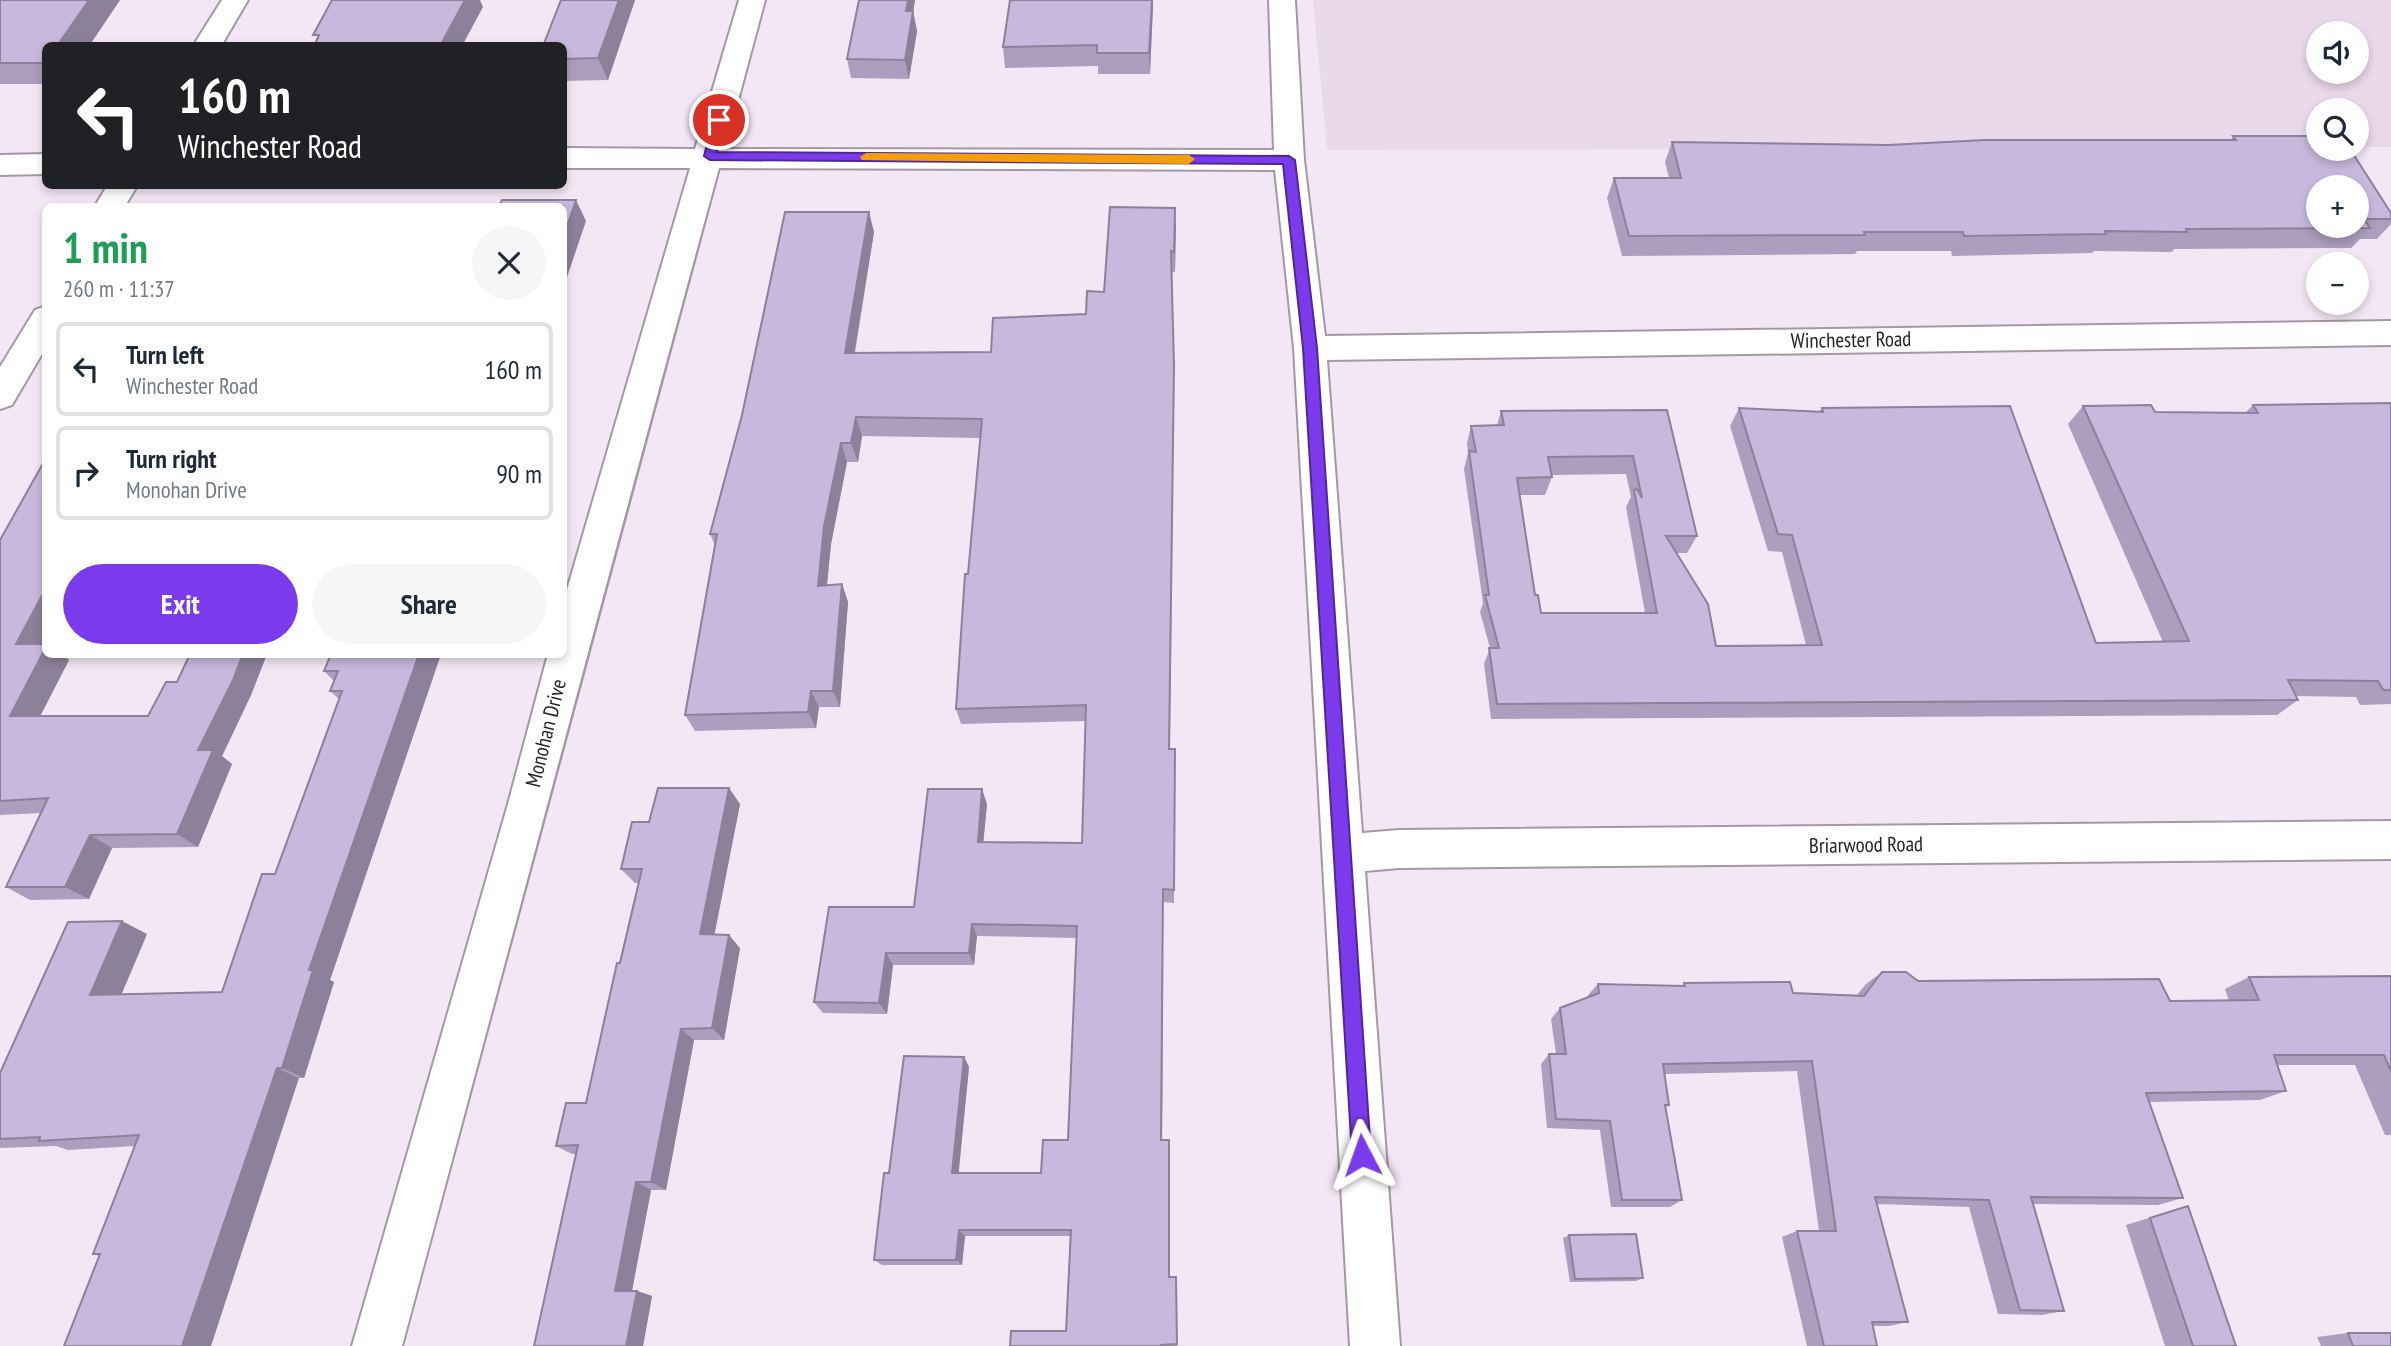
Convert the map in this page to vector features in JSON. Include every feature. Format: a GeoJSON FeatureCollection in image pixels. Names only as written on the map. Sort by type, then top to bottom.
{"type":"FeatureCollection","features":[{"type":"Feature","properties":{"kind":"street"},"geometry":{"type":"LineString","coordinates":[[210,42],[235,0]]}},
{"type":"Feature","properties":{"kind":"street","name":"Monohan Drive"},"geometry":{"type":"LineString","coordinates":[[567,654],[657,341],[699,179],[710,156],[752,0]]}},
{"type":"Feature","properties":{"kind":"street"},"geometry":{"type":"LineString","coordinates":[[1282,0],[1289,160],[1310,348],[1375,1346]]}},
{"type":"Feature","properties":{"kind":"street"},"geometry":{"type":"LineString","coordinates":[[567,158],[710,156],[1289,160]]}},
{"type":"Feature","properties":{"kind":"street"},"geometry":{"type":"LineString","coordinates":[[0,164],[42,164]]}},
{"type":"Feature","properties":{"kind":"street"},"geometry":{"type":"LineString","coordinates":[[0,396],[42,325]]}},
{"type":"Feature","properties":{"kind":"street","name":"Winchester Road"},"geometry":{"type":"LineString","coordinates":[[1310,348],[2391,333]]}},
{"type":"Feature","properties":{"kind":"street","name":"Monohan Drive"},"geometry":{"type":"LineString","coordinates":[[377,1346],[528,804],[566,658]]}},
{"type":"Feature","properties":{"kind":"street","name":"Briarwood Road"},"geometry":{"type":"LineString","coordinates":[[1341,854],[1399,849],[2391,840]]}},
{"type":"Feature","properties":{"kind":"shaded area"},"geometry":{"type":"Polygon","coordinates":[[[1313,0],[2391,0],[2391,147],[2369,147],[2369,98],[2306,98],[2306,147],[1327,150],[1313,0]]]}},
{"type":"Feature","properties":{"kind":"building"},"geometry":{"type":"Polygon","coordinates":[[[0,0],[89,0],[60,42],[42,42],[42,63],[0,63],[0,0]]]}},
{"type":"Feature","properties":{"kind":"building"},"geometry":{"type":"Polygon","coordinates":[[[332,0],[465,0],[442,42],[316,42],[319,35],[313,35],[332,0]]]}},
{"type":"Feature","properties":{"kind":"building"},"geometry":{"type":"Polygon","coordinates":[[[561,0],[619,0],[598,58],[567,59],[567,42],[545,42],[561,0]]]}},
{"type":"Feature","properties":{"kind":"building"},"geometry":{"type":"Polygon","coordinates":[[[859,0],[908,0],[906,11],[913,11],[905,60],[847,59],[859,0]]]}},
{"type":"Feature","properties":{"kind":"building"},"geometry":{"type":"Polygon","coordinates":[[[1010,0],[1152,0],[1149,53],[1097,53],[1097,45],[1003,47],[1010,0]]]}},
{"type":"Feature","properties":{"kind":"building"},"geometry":{"type":"Polygon","coordinates":[[[2233,136],[2306,136],[2306,161],[2358,161],[2367,175],[2306,175],[2306,228],[1964,236],[1963,232],[1864,232],[1865,235],[1629,236],[1614,178],[1681,178],[1672,142],[1888,145],[1985,140],[2236,140],[2233,136]]]}},
{"type":"Feature","properties":{"kind":"building"},"geometry":{"type":"Polygon","coordinates":[[[2369,179],[2391,213],[2391,219],[2369,219],[2369,179]]]}},
{"type":"Feature","properties":{"kind":"building"},"geometry":{"type":"Polygon","coordinates":[[[502,200],[576,200],[567,226],[567,203],[500,203],[502,200]]]}},
{"type":"Feature","properties":{"kind":"building"},"geometry":{"type":"Polygon","coordinates":[[[1110,207],[1175,208],[1174,252],[1171,251],[1174,366],[1169,749],[1175,749],[1174,890],[1163,889],[1161,1140],[1169,1140],[1169,1277],[1176,1277],[1177,1344],[1010,1346],[1011,1331],[1066,1331],[1071,1230],[959,1230],[956,1260],[874,1260],[884,1173],[889,1173],[904,1056],[964,1057],[952,1173],[1041,1173],[1043,1140],[1068,1140],[1077,926],[972,924],[969,953],[886,953],[879,1003],[814,1002],[829,907],[914,907],[928,789],[982,789],[978,842],[1082,843],[1086,705],[956,709],[965,574],[968,574],[982,419],[856,417],[851,443],[841,443],[824,526],[818,586],[842,584],[833,691],[811,691],[808,712],[685,715],[717,534],[710,534],[742,415],[785,212],[869,212],[845,353],[991,352],[993,318],[1086,314],[1087,291],[1104,292],[1110,207]]]}},
{"type":"Feature","properties":{"kind":"building"},"geometry":{"type":"Polygon","coordinates":[[[2391,403],[2391,690],[2383,690],[2378,681],[2288,680],[2298,700],[1497,704],[1489,648],[1499,648],[1485,595],[1489,595],[1469,451],[1476,452],[1471,426],[1504,425],[1501,411],[1667,410],[1697,536],[1666,536],[1708,604],[1716,646],[1822,645],[1792,535],[1778,534],[1739,408],[1823,412],[1822,408],[2010,406],[2096,643],[2189,641],[2083,406],[2151,405],[2155,412],[2258,413],[2253,405],[2391,403]],[[1633,456],[1548,457],[1552,477],[1517,478],[1535,595],[1538,595],[1541,613],[1657,613],[1634,490],[1637,489],[1642,498],[1633,456]]]}},
{"type":"Feature","properties":{"kind":"building"},"geometry":{"type":"Polygon","coordinates":[[[42,465],[42,595],[16,644],[42,644],[42,655],[10,716],[148,716],[166,682],[177,682],[188,658],[241,658],[198,750],[213,750],[177,834],[90,835],[65,887],[6,887],[48,798],[0,801],[0,540],[42,465]]]}},
{"type":"Feature","properties":{"kind":"building"},"geometry":{"type":"Polygon","coordinates":[[[329,658],[418,658],[309,970],[313,970],[282,1068],[277,1068],[182,1346],[64,1346],[100,1254],[93,1254],[139,1135],[39,1141],[40,1137],[0,1139],[0,1073],[68,922],[122,921],[90,995],[222,992],[262,874],[275,874],[342,691],[330,691],[338,671],[324,671],[329,658]]]}},
{"type":"Feature","properties":{"kind":"building"},"geometry":{"type":"Polygon","coordinates":[[[658,788],[729,788],[700,934],[729,935],[712,1028],[681,1029],[651,1182],[636,1182],[615,1291],[637,1291],[626,1346],[534,1346],[578,1145],[556,1146],[566,1103],[586,1103],[617,963],[620,963],[642,869],[621,869],[632,822],[649,822],[658,788]]]}},
{"type":"Feature","properties":{"kind":"building"},"geometry":{"type":"Polygon","coordinates":[[[1882,972],[1906,972],[1918,981],[2159,979],[2170,1001],[2259,1000],[2249,977],[2391,976],[2391,1071],[2384,1055],[2274,1055],[2286,1091],[2146,1093],[2183,1198],[2031,1197],[2064,1311],[2020,1310],[1989,1200],[1875,1197],[1908,1322],[1872,1322],[1877,1346],[1824,1346],[1797,1231],[1836,1231],[1812,1061],[1663,1064],[1669,1105],[1665,1105],[1682,1200],[1622,1200],[1610,1121],[1556,1119],[1549,1054],[1566,1054],[1560,1008],[1599,993],[1598,984],[1685,986],[1684,983],[1790,982],[1793,993],[1864,996],[1882,972]]]}},
{"type":"Feature","properties":{"kind":"building"},"geometry":{"type":"Polygon","coordinates":[[[2188,1206],[2236,1346],[2193,1346],[2150,1218],[2188,1206]]]}},
{"type":"Feature","properties":{"kind":"building"},"geometry":{"type":"Polygon","coordinates":[[[1636,1234],[1643,1278],[1575,1279],[1569,1235],[1636,1234]]]}},
{"type":"Feature","properties":{"kind":"building"},"geometry":{"type":"Polygon","coordinates":[[[2348,1333],[2391,1333],[2391,1346],[2353,1346],[2348,1333]]]}},
{"type":"Feature","properties":{"kind":"slow traffic"},"geometry":{"type":"LineString","coordinates":[[866,157],[1189,159]]}},
{"type":"Feature","properties":{"kind":"route"},"geometry":{"type":"LineString","coordinates":[[719,120],[710,156],[1289,160],[1310,348],[1362,1155]]}}]}
